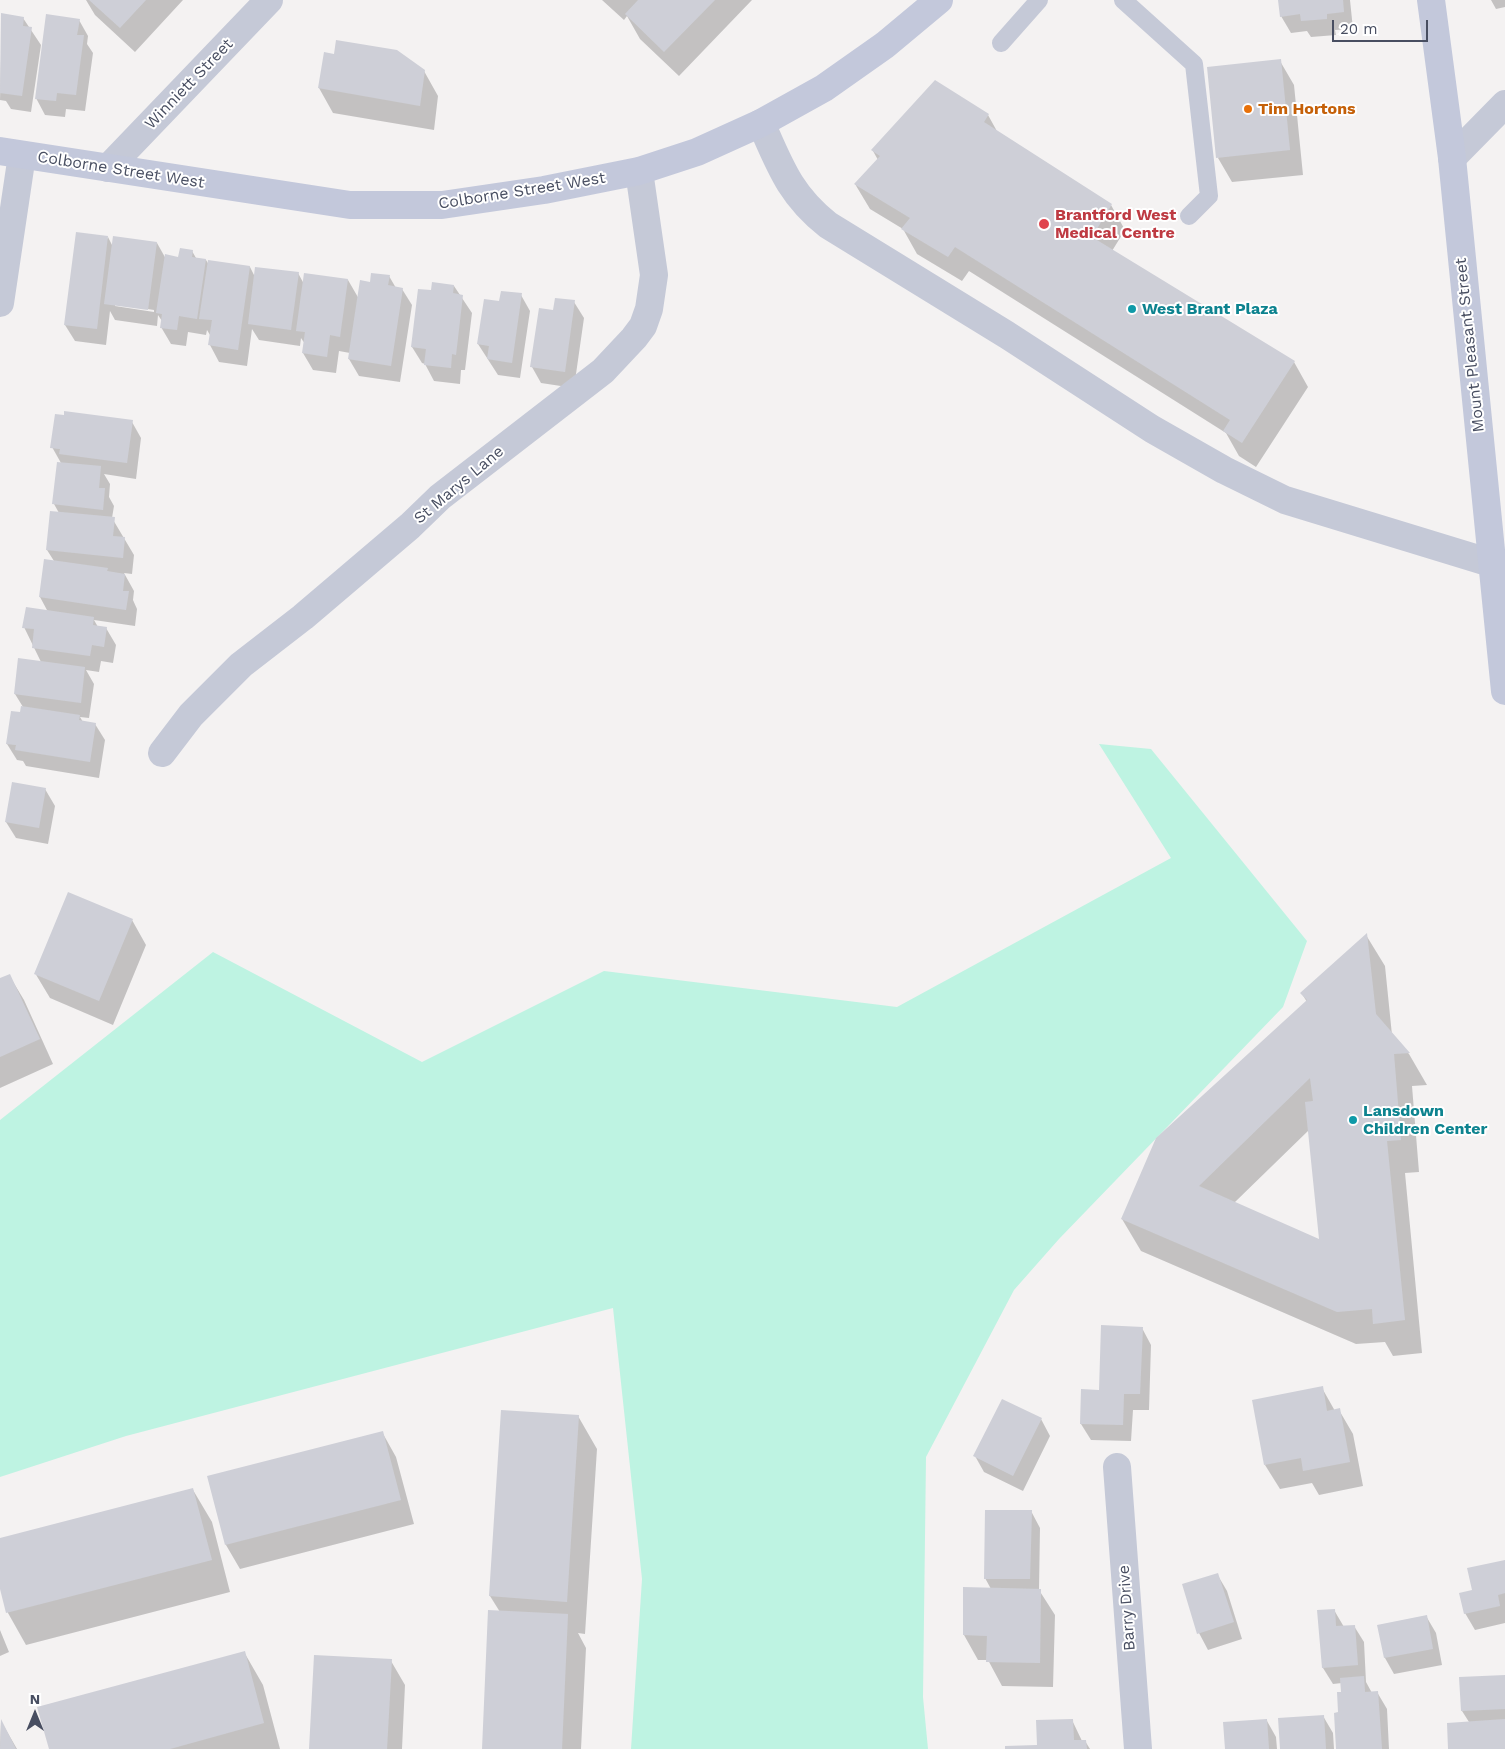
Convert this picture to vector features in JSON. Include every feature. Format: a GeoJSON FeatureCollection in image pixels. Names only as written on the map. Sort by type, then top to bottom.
{"type":"FeatureCollection","features":[{"type":"Feature","properties":{"kind":"main road","name":"Colborne Street West"},"geometry":{"type":"LineString","coordinates":[[11,153],[350,205],[442,205],[544,190],[639,171],[698,152],[761,123],[824,88],[885,45],[939,0]]}},
{"type":"Feature","properties":{"kind":"main road","name":"Mount Pleasant Street"},"geometry":{"type":"LineString","coordinates":[[1431,0],[1452,158],[1505,691]]}},
{"type":"Feature","properties":{"kind":"street","name":"Winniett Street"},"geometry":{"type":"LineString","coordinates":[[108,168],[269,0]]}},
{"type":"Feature","properties":{"kind":"street"},"geometry":{"type":"LineString","coordinates":[[1452,158],[1505,104]]}},
{"type":"Feature","properties":{"kind":"street"},"geometry":{"type":"LineString","coordinates":[[761,123],[788,183],[809,210],[1152,429],[1224,470],[1284,500],[1491,563]]}},
{"type":"Feature","properties":{"kind":"street"},"geometry":{"type":"LineString","coordinates":[[0,304],[11,153]]}},
{"type":"Feature","properties":{"kind":"street","name":"St Marys Lane"},"geometry":{"type":"LineString","coordinates":[[162,753],[191,715],[240,664],[302,617],[410,526],[440,498],[603,371],[634,338],[642,326],[649,309],[654,275],[639,171]]}},
{"type":"Feature","properties":{"kind":"street","name":"Barry Drive"},"geometry":{"type":"LineString","coordinates":[[1117,1467],[1138,1749]]}},
{"type":"Feature","properties":{"kind":"lane"},"geometry":{"type":"LineString","coordinates":[[1001,43],[1039,0]]}},
{"type":"Feature","properties":{"kind":"lane"},"geometry":{"type":"LineString","coordinates":[[1123,0],[1194,64],[1209,196],[1189,216]]}},
{"type":"Feature","properties":{"kind":"green space"},"geometry":{"type":"Polygon","coordinates":[[[1099,744],[1151,749],[1307,941],[1283,1007],[1059,1239],[1014,1290],[926,1457],[923,1697],[928,1749],[631,1749],[642,1579],[613,1308],[126,1436],[0,1477],[0,1120],[213,952],[422,1062],[604,971],[897,1007],[1171,858],[1099,744]]]}},
{"type":"Feature","properties":{"kind":"building"},"geometry":{"type":"Polygon","coordinates":[[[89,0],[146,0],[120,28],[89,0]]]}},
{"type":"Feature","properties":{"kind":"building"},"geometry":{"type":"Polygon","coordinates":[[[638,0],[715,0],[664,52],[625,14],[638,0]]]}},
{"type":"Feature","properties":{"kind":"building"},"geometry":{"type":"Polygon","coordinates":[[[1278,0],[1343,0],[1344,12],[1327,14],[1327,19],[1301,21],[1300,14],[1280,17],[1278,0]]]}},
{"type":"Feature","properties":{"kind":"building"},"geometry":{"type":"Polygon","coordinates":[[[1,13],[24,17],[23,26],[32,27],[22,96],[0,93],[1,13]]]}},
{"type":"Feature","properties":{"kind":"building"},"geometry":{"type":"Polygon","coordinates":[[[46,14],[80,19],[77,35],[84,35],[76,95],[57,93],[56,101],[35,99],[46,14]]]}},
{"type":"Feature","properties":{"kind":"building"},"geometry":{"type":"Polygon","coordinates":[[[336,40],[397,50],[425,70],[420,106],[318,88],[324,52],[334,54],[336,40]]]}},
{"type":"Feature","properties":{"kind":"building","name":"Tim Hortons"},"geometry":{"type":"Polygon","coordinates":[[[1281,59],[1290,150],[1216,158],[1207,67],[1281,59]]]}},
{"type":"Feature","properties":{"kind":"building","name":"West Brant Plaza"},"geometry":{"type":"Polygon","coordinates":[[[935,80],[989,114],[984,122],[1112,204],[1092,237],[1295,361],[1242,443],[1223,431],[1230,420],[955,247],[948,257],[901,229],[910,218],[854,184],[880,156],[871,150],[935,80]]]}},
{"type":"Feature","properties":{"kind":"building"},"geometry":{"type":"Polygon","coordinates":[[[76,232],[108,236],[97,329],[64,325],[76,232]]]}},
{"type":"Feature","properties":{"kind":"building"},"geometry":{"type":"Polygon","coordinates":[[[113,236],[157,242],[148,310],[104,304],[113,236]]]}},
{"type":"Feature","properties":{"kind":"building"},"geometry":{"type":"Polygon","coordinates":[[[180,248],[193,250],[192,257],[206,259],[197,319],[179,316],[177,330],[160,328],[162,314],[156,313],[165,254],[178,257],[180,248]]]}},
{"type":"Feature","properties":{"kind":"building"},"geometry":{"type":"Polygon","coordinates":[[[208,260],[250,266],[238,350],[208,345],[212,320],[199,319],[208,260]]]}},
{"type":"Feature","properties":{"kind":"building"},"geometry":{"type":"Polygon","coordinates":[[[255,267],[299,272],[291,330],[248,324],[255,267]]]}},
{"type":"Feature","properties":{"kind":"building"},"geometry":{"type":"Polygon","coordinates":[[[304,273],[348,279],[340,337],[330,335],[327,357],[302,353],[305,332],[296,331],[304,273]]]}},
{"type":"Feature","properties":{"kind":"building"},"geometry":{"type":"Polygon","coordinates":[[[371,273],[390,275],[388,285],[403,288],[391,366],[348,359],[360,280],[370,282],[371,273]]]}},
{"type":"Feature","properties":{"kind":"building"},"geometry":{"type":"Polygon","coordinates":[[[432,282],[454,285],[453,293],[463,295],[456,355],[452,354],[451,368],[424,365],[426,349],[411,347],[418,289],[431,290],[432,282]]]}},
{"type":"Feature","properties":{"kind":"building"},"geometry":{"type":"Polygon","coordinates":[[[501,291],[522,293],[512,363],[487,359],[489,346],[477,344],[484,299],[499,301],[501,291]]]}},
{"type":"Feature","properties":{"kind":"building"},"geometry":{"type":"Polygon","coordinates":[[[555,298],[575,300],[565,372],[530,367],[539,308],[553,310],[555,298]]]}},
{"type":"Feature","properties":{"kind":"building"},"geometry":{"type":"Polygon","coordinates":[[[64,411],[133,420],[127,463],[59,454],[60,449],[50,448],[55,414],[64,415],[64,411]]]}},
{"type":"Feature","properties":{"kind":"building"},"geometry":{"type":"Polygon","coordinates":[[[57,462],[101,466],[99,488],[105,488],[103,510],[52,504],[57,462]]]}},
{"type":"Feature","properties":{"kind":"building"},"geometry":{"type":"Polygon","coordinates":[[[50,511],[115,517],[113,536],[125,537],[123,558],[46,550],[50,511]]]}},
{"type":"Feature","properties":{"kind":"building"},"geometry":{"type":"Polygon","coordinates":[[[44,559],[108,568],[107,571],[125,574],[123,591],[129,591],[126,610],[39,597],[44,559]]]}},
{"type":"Feature","properties":{"kind":"building"},"geometry":{"type":"Polygon","coordinates":[[[26,607],[94,617],[93,625],[107,627],[104,647],[92,645],[90,656],[32,648],[34,629],[22,628],[26,607]]]}},
{"type":"Feature","properties":{"kind":"building"},"geometry":{"type":"Polygon","coordinates":[[[18,658],[85,667],[81,703],[14,694],[18,658]]]}},
{"type":"Feature","properties":{"kind":"building"},"geometry":{"type":"Polygon","coordinates":[[[21,706],[80,715],[79,720],[96,723],[90,762],[15,750],[16,745],[6,744],[11,711],[20,712],[21,706]]]}},
{"type":"Feature","properties":{"kind":"building"},"geometry":{"type":"Polygon","coordinates":[[[12,782],[46,788],[39,828],[5,822],[12,782]]]}},
{"type":"Feature","properties":{"kind":"building"},"geometry":{"type":"Polygon","coordinates":[[[68,892],[133,919],[99,1001],[34,974],[68,892]]]}},
{"type":"Feature","properties":{"kind":"building","name":"Lansdown Children Center"},"geometry":{"type":"Polygon","coordinates":[[[1367,933],[1376,1014],[1410,1053],[1394,1054],[1401,1140],[1387,1141],[1405,1320],[1373,1324],[1372,1309],[1337,1312],[1121,1219],[1156,1138],[1307,1000],[1300,993],[1367,933]],[[1310,1078],[1199,1186],[1319,1239],[1305,1102],[1313,1101],[1310,1078]]]}},
{"type":"Feature","properties":{"kind":"building"},"geometry":{"type":"Polygon","coordinates":[[[10,974],[40,1039],[0,1057],[0,978],[10,974]]]}},
{"type":"Feature","properties":{"kind":"building"},"geometry":{"type":"Polygon","coordinates":[[[1101,1325],[1143,1327],[1140,1394],[1124,1394],[1123,1425],[1080,1424],[1081,1389],[1099,1390],[1101,1325]]]}},
{"type":"Feature","properties":{"kind":"building"},"geometry":{"type":"Polygon","coordinates":[[[1323,1386],[1327,1411],[1340,1408],[1350,1462],[1303,1471],[1301,1458],[1264,1465],[1252,1400],[1323,1386]]]}},
{"type":"Feature","properties":{"kind":"building"},"geometry":{"type":"Polygon","coordinates":[[[1002,1399],[1042,1418],[1013,1476],[973,1456],[1002,1399]]]}},
{"type":"Feature","properties":{"kind":"building"},"geometry":{"type":"Polygon","coordinates":[[[501,1410],[579,1415],[567,1602],[489,1596],[501,1410]]]}},
{"type":"Feature","properties":{"kind":"building"},"geometry":{"type":"Polygon","coordinates":[[[383,1431],[401,1500],[225,1545],[207,1476],[383,1431]]]}},
{"type":"Feature","properties":{"kind":"building"},"geometry":{"type":"Polygon","coordinates":[[[193,1488],[212,1560],[6,1613],[0,1589],[0,1538],[193,1488]]]}},
{"type":"Feature","properties":{"kind":"building"},"geometry":{"type":"Polygon","coordinates":[[[985,1510],[1032,1510],[1030,1579],[984,1579],[985,1510]]]}},
{"type":"Feature","properties":{"kind":"building"},"geometry":{"type":"Polygon","coordinates":[[[1505,1560],[1505,1593],[1498,1595],[1500,1606],[1464,1614],[1459,1593],[1472,1590],[1467,1568],[1505,1560]]]}},
{"type":"Feature","properties":{"kind":"building"},"geometry":{"type":"Polygon","coordinates":[[[1218,1573],[1234,1622],[1197,1634],[1182,1584],[1218,1573]]]}},
{"type":"Feature","properties":{"kind":"building"},"geometry":{"type":"Polygon","coordinates":[[[963,1587],[1041,1589],[1040,1663],[986,1662],[987,1636],[963,1635],[963,1587]]]}},
{"type":"Feature","properties":{"kind":"building"},"geometry":{"type":"Polygon","coordinates":[[[1335,1609],[1336,1626],[1355,1625],[1358,1665],[1322,1668],[1317,1610],[1335,1609]]]}},
{"type":"Feature","properties":{"kind":"building"},"geometry":{"type":"Polygon","coordinates":[[[488,1610],[568,1614],[562,1749],[482,1749],[488,1610]]]}},
{"type":"Feature","properties":{"kind":"building"},"geometry":{"type":"Polygon","coordinates":[[[1427,1615],[1433,1649],[1384,1658],[1377,1625],[1427,1615]]]}},
{"type":"Feature","properties":{"kind":"building"},"geometry":{"type":"Polygon","coordinates":[[[245,1651],[264,1723],[170,1749],[49,1749],[37,1707],[245,1651]]]}},
{"type":"Feature","properties":{"kind":"building"},"geometry":{"type":"Polygon","coordinates":[[[314,1655],[392,1659],[387,1749],[309,1749],[314,1655]]]}},
{"type":"Feature","properties":{"kind":"building"},"geometry":{"type":"Polygon","coordinates":[[[1505,1675],[1505,1709],[1461,1711],[1459,1677],[1505,1675]]]}},
{"type":"Feature","properties":{"kind":"building"},"geometry":{"type":"Polygon","coordinates":[[[1364,1676],[1365,1692],[1378,1691],[1382,1749],[1336,1749],[1334,1713],[1338,1712],[1337,1692],[1341,1692],[1340,1678],[1364,1676]]]}},
{"type":"Feature","properties":{"kind":"building"},"geometry":{"type":"Polygon","coordinates":[[[1324,1715],[1326,1749],[1280,1749],[1278,1718],[1324,1715]]]}},
{"type":"Feature","properties":{"kind":"building"},"geometry":{"type":"Polygon","coordinates":[[[1,1719],[16,1749],[0,1749],[1,1719]]]}},
{"type":"Feature","properties":{"kind":"building"},"geometry":{"type":"Polygon","coordinates":[[[1073,1719],[1074,1740],[1086,1740],[1087,1749],[1005,1749],[1005,1746],[1037,1745],[1036,1720],[1073,1719]]]}},
{"type":"Feature","properties":{"kind":"building"},"geometry":{"type":"Polygon","coordinates":[[[1267,1719],[1269,1749],[1225,1749],[1223,1722],[1267,1719]]]}},
{"type":"Feature","properties":{"kind":"building"},"geometry":{"type":"Polygon","coordinates":[[[1505,1719],[1505,1749],[1448,1749],[1447,1723],[1505,1719]]]}},
{"type":"Feature","properties":{"kind":"place","name":"Tim Hortons"},"geometry":{"type":"Point","coordinates":[1248,109]}},
{"type":"Feature","properties":{"kind":"place","name":"Brantford West Medical Centre"},"geometry":{"type":"Point","coordinates":[1044,224]}},
{"type":"Feature","properties":{"kind":"place","name":"West Brant Plaza"},"geometry":{"type":"Point","coordinates":[1132,309]}},
{"type":"Feature","properties":{"kind":"place","name":"Lansdown Children Center"},"geometry":{"type":"Point","coordinates":[1353,1120]}}]}
